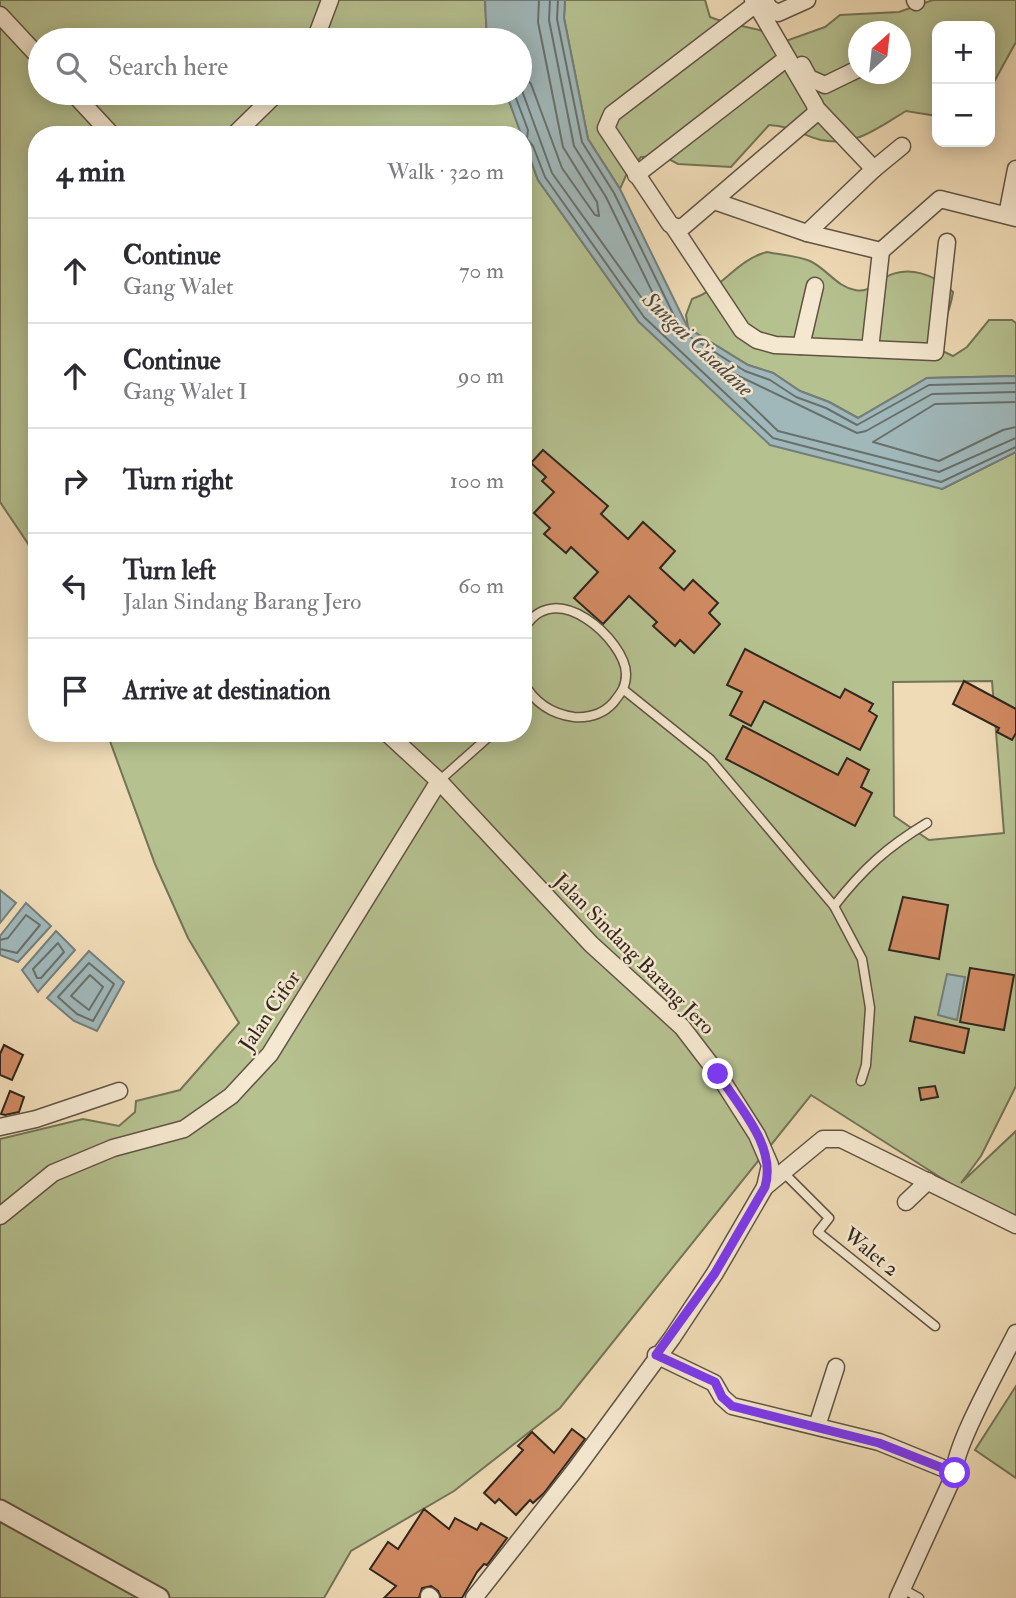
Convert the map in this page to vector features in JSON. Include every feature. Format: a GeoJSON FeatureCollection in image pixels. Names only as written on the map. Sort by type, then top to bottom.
{"type":"FeatureCollection","features":[{"type":"Feature","properties":{"kind":"street"},"geometry":{"type":"LineString","coordinates":[[320,28],[330,0]]}},
{"type":"Feature","properties":{"kind":"street"},"geometry":{"type":"LineString","coordinates":[[761,3],[783,13],[807,0]]}},
{"type":"Feature","properties":{"kind":"street"},"geometry":{"type":"LineString","coordinates":[[761,3],[816,108],[874,169]]}},
{"type":"Feature","properties":{"kind":"street"},"geometry":{"type":"LineString","coordinates":[[761,3],[809,78],[825,85],[848,74]]}},
{"type":"Feature","properties":{"kind":"street"},"geometry":{"type":"LineString","coordinates":[[761,3],[612,114],[606,128],[742,330],[770,344],[935,352],[947,243]]}},
{"type":"Feature","properties":{"kind":"street"},"geometry":{"type":"LineString","coordinates":[[0,15],[28,45]]}},
{"type":"Feature","properties":{"kind":"street"},"geometry":{"type":"LineString","coordinates":[[636,175],[788,58]]}},
{"type":"Feature","properties":{"kind":"street"},"geometry":{"type":"LineString","coordinates":[[84,105],[104,126]]}},
{"type":"Feature","properties":{"kind":"street"},"geometry":{"type":"LineString","coordinates":[[243,126],[265,105]]}},
{"type":"Feature","properties":{"kind":"street"},"geometry":{"type":"LineString","coordinates":[[673,226],[684,226],[811,119],[816,108]]}},
{"type":"Feature","properties":{"kind":"street"},"geometry":{"type":"LineString","coordinates":[[807,233],[902,146]]}},
{"type":"Feature","properties":{"kind":"street"},"geometry":{"type":"LineString","coordinates":[[870,349],[881,251],[940,199],[1011,216],[1016,169]]}},
{"type":"Feature","properties":{"kind":"street"},"geometry":{"type":"LineString","coordinates":[[714,201],[807,233],[881,251]]}},
{"type":"Feature","properties":{"kind":"street"},"geometry":{"type":"LineString","coordinates":[[801,346],[815,286]]}},
{"type":"Feature","properties":{"kind":"street","name":"Jalan Sindang Barang Jero"},"geometry":{"type":"LineString","coordinates":[[397,742],[439,781],[591,944],[682,1027],[718,1074],[757,1135],[772,1178]]}},
{"type":"Feature","properties":{"kind":"street","name":"Jalan Cifor"},"geometry":{"type":"LineString","coordinates":[[0,1216],[53,1173],[113,1148],[184,1129],[231,1096],[270,1054],[439,781]]}},
{"type":"Feature","properties":{"kind":"street"},"geometry":{"type":"LineString","coordinates":[[0,1127],[36,1119],[120,1090]]}},
{"type":"Feature","properties":{"kind":"street"},"geometry":{"type":"LineString","coordinates":[[474,1598],[575,1470],[715,1273],[772,1178],[823,1139],[832,1138],[851,1143],[1016,1225]]}},
{"type":"Feature","properties":{"kind":"street"},"geometry":{"type":"LineString","coordinates":[[906,1202],[928,1181]]}},
{"type":"Feature","properties":{"kind":"street"},"geometry":{"type":"LineString","coordinates":[[901,1594],[955,1473],[955,1463],[964,1440],[1016,1333]]}},
{"type":"Feature","properties":{"kind":"street"},"geometry":{"type":"LineString","coordinates":[[656,1355],[715,1382],[722,1397],[732,1406],[879,1443],[955,1473]]}},
{"type":"Feature","properties":{"kind":"street"},"geometry":{"type":"LineString","coordinates":[[817,1426],[836,1367]]}},
{"type":"Feature","properties":{"kind":"street"},"geometry":{"type":"LineString","coordinates":[[0,1510],[159,1598]]}},
{"type":"Feature","properties":{"kind":"lane"},"geometry":{"type":"LineString","coordinates":[[532,619],[547,607],[567,608],[593,624],[618,651],[626,671],[624,690],[609,708],[589,718],[550,710],[532,699]]}},
{"type":"Feature","properties":{"kind":"lane"},"geometry":{"type":"LineString","coordinates":[[624,690],[710,759],[834,906],[862,959],[870,1008],[866,1065],[861,1081]]}},
{"type":"Feature","properties":{"kind":"lane","name":"Jalan Cifor"},"geometry":{"type":"LineString","coordinates":[[439,781],[483,742]]}},
{"type":"Feature","properties":{"kind":"lane"},"geometry":{"type":"LineString","coordinates":[[834,906],[860,873],[891,844],[927,823]]}},
{"type":"Feature","properties":{"kind":"lane","name":"Walet 2"},"geometry":{"type":"LineString","coordinates":[[772,1178],[829,1218],[818,1232],[935,1325]]}},
{"type":"Feature","properties":{"kind":"lane"},"geometry":{"type":"LineString","coordinates":[[901,1594],[919,1598]]}},
{"type":"Feature","properties":{"kind":"green space"},"geometry":{"type":"Polygon","coordinates":[[[0,0],[485,0],[486,28],[28,28],[28,105],[511,105],[519,126],[28,126],[28,544],[0,502],[0,0]]]}},
{"type":"Feature","properties":{"kind":"green space"},"geometry":{"type":"Polygon","coordinates":[[[565,0],[705,0],[710,17],[767,32],[786,41],[825,27],[840,15],[899,12],[933,0],[1016,0],[1016,42],[995,80],[995,21],[932,21],[932,115],[906,111],[866,134],[845,141],[821,140],[784,127],[769,125],[731,167],[678,164],[663,156],[641,157],[628,171],[620,189],[588,139],[564,18],[565,0]]]}},
{"type":"Feature","properties":{"kind":"green space"},"geometry":{"type":"Polygon","coordinates":[[[532,164],[538,180],[639,322],[942,489],[1016,452],[1016,1086],[981,1156],[961,1183],[1016,1131],[1016,1222],[957,1188],[811,1095],[560,1408],[454,1491],[351,1551],[324,1598],[0,1598],[0,1139],[83,1119],[119,1126],[135,1112],[136,1101],[180,1090],[239,1023],[188,938],[155,864],[110,742],[532,742],[532,164]],[[992,681],[893,682],[894,816],[929,840],[1004,833],[992,681]]]}},
{"type":"Feature","properties":{"kind":"green space"},"geometry":{"type":"Polygon","coordinates":[[[767,252],[810,261],[843,285],[860,291],[893,274],[912,272],[930,276],[953,292],[936,348],[953,356],[967,347],[989,320],[1012,320],[1016,323],[1016,376],[927,378],[858,418],[829,402],[800,391],[773,373],[748,365],[688,328],[686,315],[692,299],[712,289],[746,261],[767,252]]]}},
{"type":"Feature","properties":{"kind":"green space"},"geometry":{"type":"Polygon","coordinates":[[[1016,1386],[1016,1478],[975,1450],[1016,1386]]]}},
{"type":"Feature","properties":{"kind":"water","name":"Sungai Cisadane"},"geometry":{"type":"Polygon","coordinates":[[[485,0],[565,0],[564,18],[588,139],[620,189],[688,328],[748,365],[773,373],[800,391],[829,402],[858,418],[927,378],[1016,376],[1016,452],[942,489],[770,445],[639,322],[538,180],[532,164],[532,126],[518,126],[510,105],[532,105],[532,28],[486,28],[485,0]]]}},
{"type":"Feature","properties":{"kind":"water"},"geometry":{"type":"Polygon","coordinates":[[[0,890],[16,903],[0,923],[0,890]]]}},
{"type":"Feature","properties":{"kind":"water"},"geometry":{"type":"Polygon","coordinates":[[[26,903],[51,926],[18,962],[0,955],[0,936],[26,903]]]}},
{"type":"Feature","properties":{"kind":"water"},"geometry":{"type":"Polygon","coordinates":[[[56,931],[75,950],[38,992],[22,970],[56,931]]]}},
{"type":"Feature","properties":{"kind":"water"},"geometry":{"type":"Polygon","coordinates":[[[89,951],[124,982],[97,1031],[74,1021],[47,998],[89,951]]]}},
{"type":"Feature","properties":{"kind":"water"},"geometry":{"type":"Polygon","coordinates":[[[947,974],[965,977],[957,1020],[938,1015],[947,974]]]}},
{"type":"Feature","properties":{"kind":"building"},"geometry":{"type":"Polygon","coordinates":[[[543,450],[608,506],[601,514],[628,539],[643,522],[675,551],[660,568],[684,590],[693,580],[718,603],[709,613],[720,624],[694,653],[680,640],[675,646],[653,626],[657,622],[629,596],[603,624],[574,598],[598,572],[571,547],[566,553],[544,534],[550,528],[534,513],[554,492],[542,481],[546,477],[532,462],[543,450]]]}},
{"type":"Feature","properties":{"kind":"building"},"geometry":{"type":"Polygon","coordinates":[[[745,649],[840,698],[845,689],[873,704],[869,711],[877,716],[860,750],[764,701],[751,726],[730,715],[742,692],[727,685],[745,649]]]}},
{"type":"Feature","properties":{"kind":"building"},"geometry":{"type":"Polygon","coordinates":[[[964,681],[1016,709],[1016,733],[1012,740],[997,732],[999,728],[953,704],[964,681]]]}},
{"type":"Feature","properties":{"kind":"building"},"geometry":{"type":"Polygon","coordinates":[[[743,726],[838,775],[847,758],[869,770],[861,787],[872,793],[855,826],[726,759],[743,726]]]}},
{"type":"Feature","properties":{"kind":"building"},"geometry":{"type":"Polygon","coordinates":[[[903,897],[948,905],[939,959],[889,950],[903,897]]]}},
{"type":"Feature","properties":{"kind":"building"},"geometry":{"type":"Polygon","coordinates":[[[970,968],[1014,975],[1004,1030],[960,1022],[970,968]]]}},
{"type":"Feature","properties":{"kind":"building"},"geometry":{"type":"Polygon","coordinates":[[[915,1017],[969,1029],[964,1053],[910,1041],[915,1017]]]}},
{"type":"Feature","properties":{"kind":"building"},"geometry":{"type":"Polygon","coordinates":[[[4,1045],[23,1055],[12,1080],[0,1075],[0,1054],[4,1045]]]}},
{"type":"Feature","properties":{"kind":"building"},"geometry":{"type":"Polygon","coordinates":[[[935,1086],[938,1097],[921,1100],[919,1088],[935,1086]]]}},
{"type":"Feature","properties":{"kind":"building"},"geometry":{"type":"Polygon","coordinates":[[[10,1091],[24,1097],[19,1112],[1,1114],[10,1091]]]}},
{"type":"Feature","properties":{"kind":"building"},"geometry":{"type":"Polygon","coordinates":[[[572,1429],[585,1439],[544,1493],[533,1503],[530,1500],[516,1515],[499,1499],[495,1503],[484,1493],[523,1450],[518,1446],[532,1432],[554,1453],[572,1429]]]}},
{"type":"Feature","properties":{"kind":"building"},"geometry":{"type":"Polygon","coordinates":[[[424,1509],[449,1529],[455,1518],[477,1530],[481,1523],[507,1538],[487,1565],[484,1564],[477,1572],[462,1598],[441,1598],[438,1591],[431,1586],[422,1588],[419,1598],[384,1598],[396,1586],[370,1569],[388,1542],[398,1549],[424,1509]]]}},
{"type":"Feature","properties":{"kind":"route"},"geometry":{"type":"LineString","coordinates":[[718,1074],[757,1135],[765,1151],[769,1175],[765,1187],[715,1273],[672,1338],[656,1355],[715,1382],[725,1402],[732,1406],[879,1443],[955,1473]]}}]}
